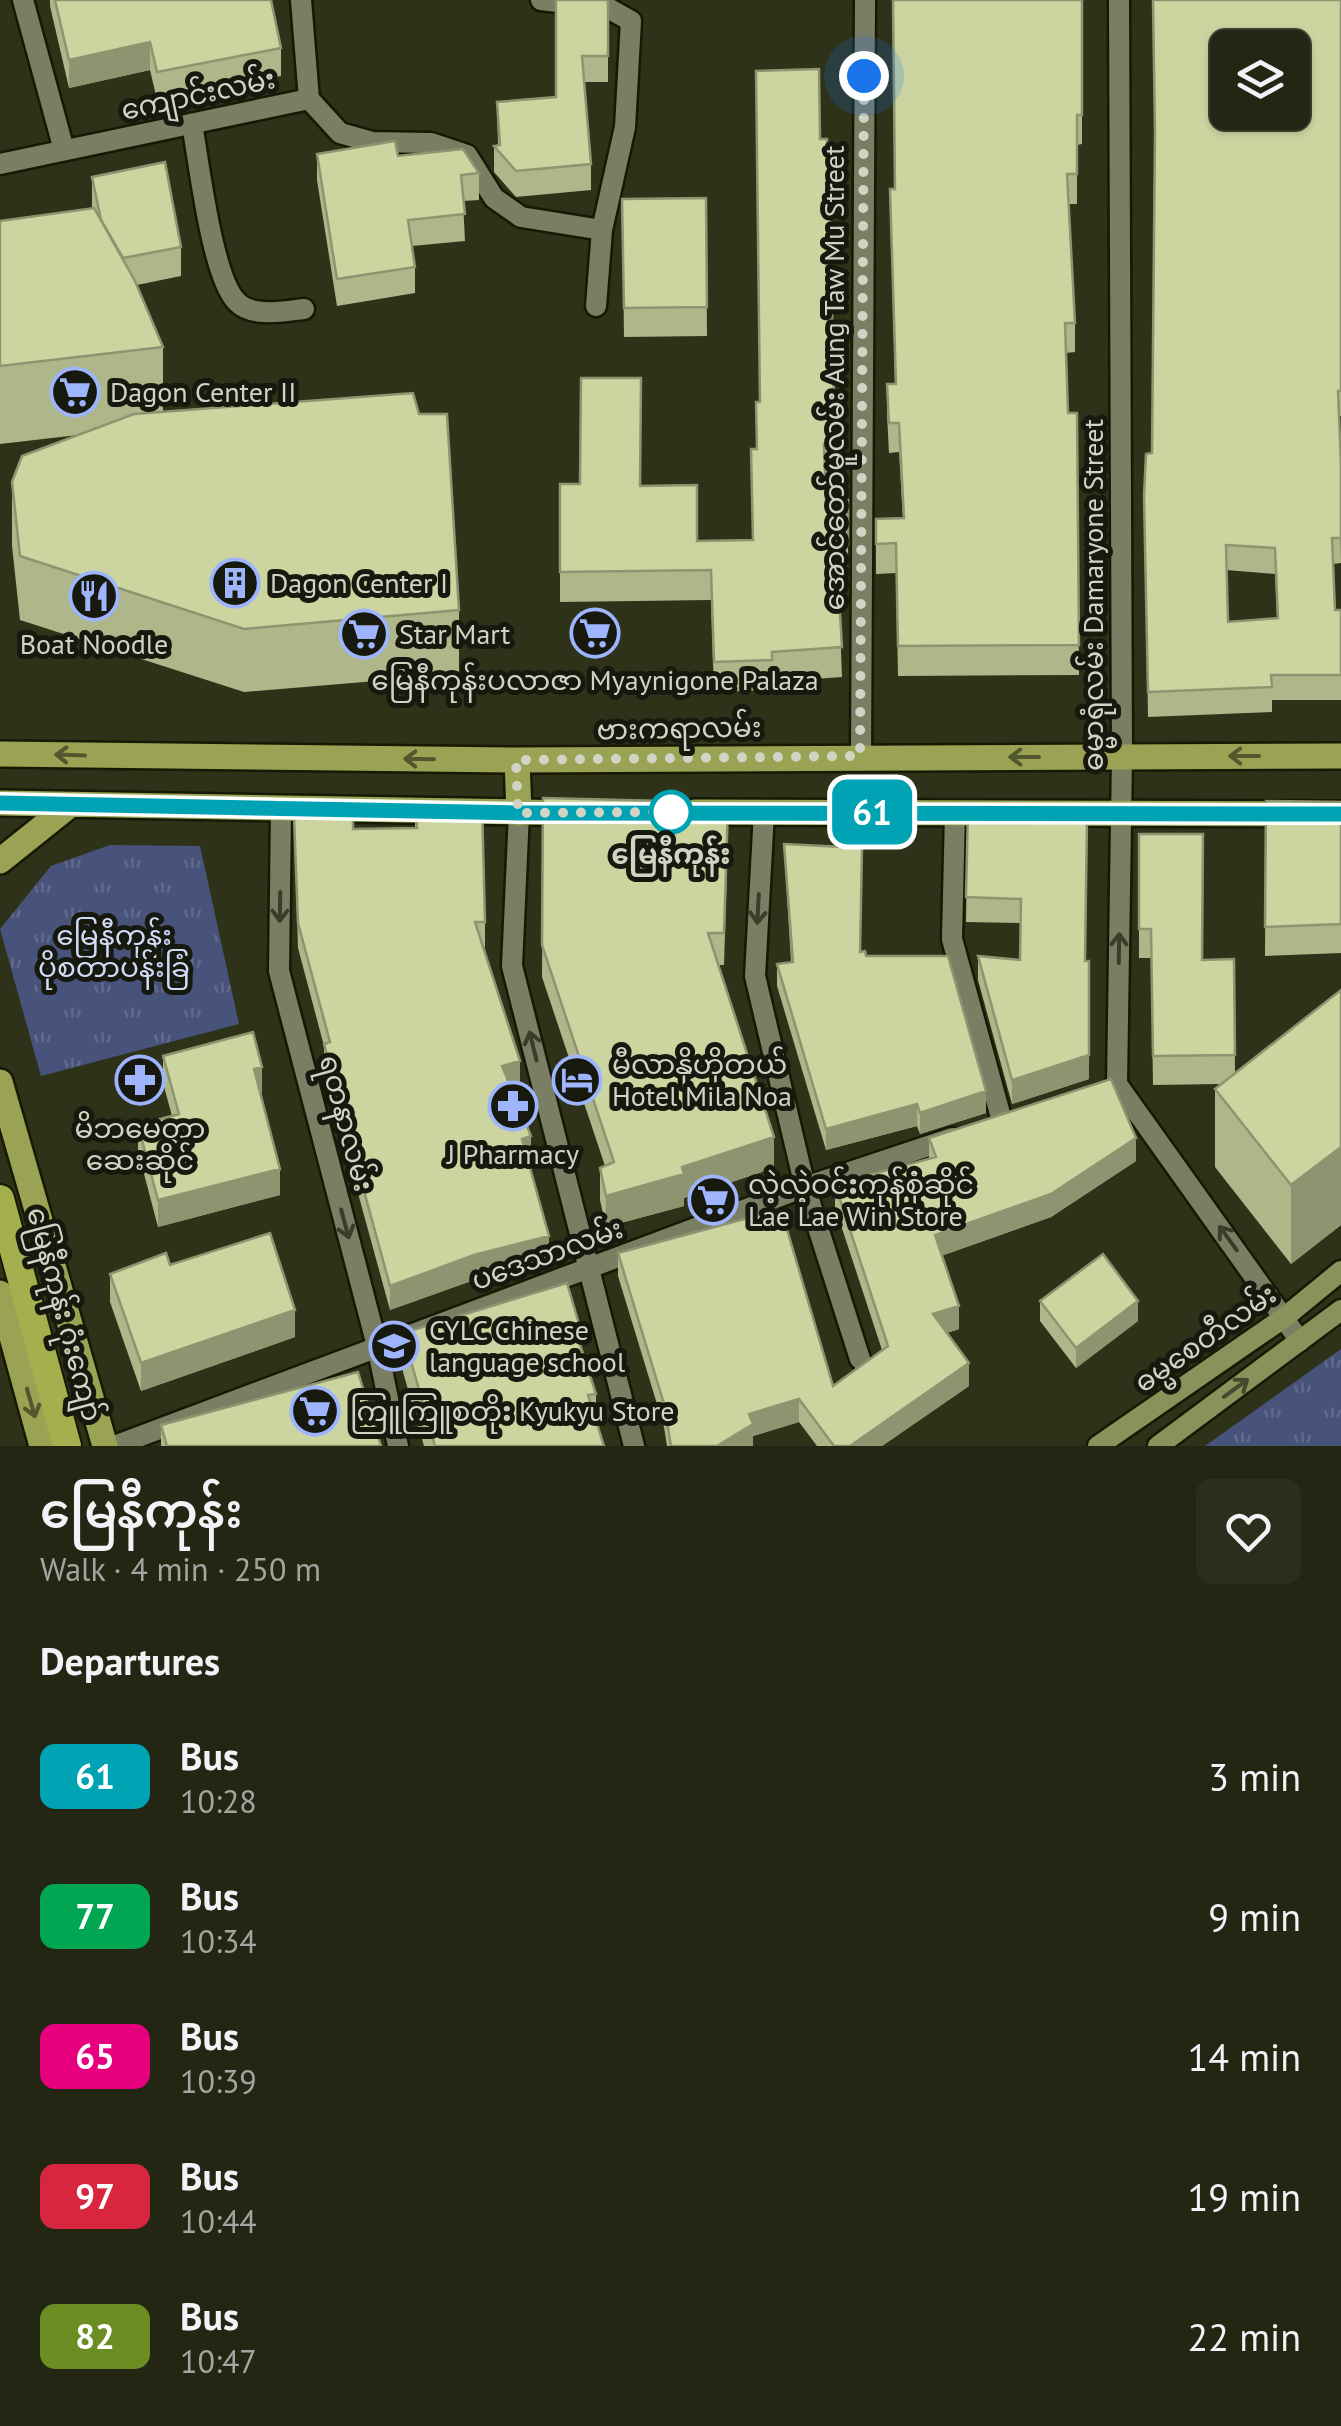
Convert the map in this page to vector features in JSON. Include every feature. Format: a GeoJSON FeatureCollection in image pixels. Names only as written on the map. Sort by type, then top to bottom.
{"type":"FeatureCollection","features":[{"type":"Feature","properties":{"kind":"highway","name":"မြေနီကုန်း ဂုံးကျော်"},"geometry":{"type":"LineString","coordinates":[[0,1199],[68,1446]]}},
{"type":"Feature","properties":{"kind":"main road","name":"ဗားကရာလမ်း"},"geometry":{"type":"LineString","coordinates":[[6,750],[516,760],[1341,756]]}},
{"type":"Feature","properties":{"kind":"main road"},"geometry":{"type":"LineString","coordinates":[[516,760],[518,813]]}},
{"type":"Feature","properties":{"kind":"main road"},"geometry":{"type":"LineString","coordinates":[[0,803],[594,812]]}},
{"type":"Feature","properties":{"kind":"main road"},"geometry":{"type":"LineString","coordinates":[[0,860],[70,804]]}},
{"type":"Feature","properties":{"kind":"main road"},"geometry":{"type":"LineString","coordinates":[[670,812],[1341,814]]}},
{"type":"Feature","properties":{"kind":"main road"},"geometry":{"type":"LineString","coordinates":[[0,1082],[105,1446]]}},
{"type":"Feature","properties":{"kind":"main road","name":"ဓမ္မစေတီလမ်း"},"geometry":{"type":"LineString","coordinates":[[1098,1446],[1284,1317],[1341,1271]]}},
{"type":"Feature","properties":{"kind":"main road"},"geometry":{"type":"LineString","coordinates":[[0,1293],[42,1446]]}},
{"type":"Feature","properties":{"kind":"main road","name":"ဓမ္မစေတီလမ်း"},"geometry":{"type":"LineString","coordinates":[[1158,1446],[1341,1310]]}},
{"type":"Feature","properties":{"kind":"street"},"geometry":{"type":"LineString","coordinates":[[23,0],[64,150]]}},
{"type":"Feature","properties":{"kind":"street","name":"ကျောင်းလမ်း"},"geometry":{"type":"LineString","coordinates":[[0,164],[309,99],[301,0]]}},
{"type":"Feature","properties":{"kind":"street"},"geometry":{"type":"LineString","coordinates":[[541,0],[608,8],[631,21],[624,127],[602,230],[596,306]]}},
{"type":"Feature","properties":{"kind":"street","name":"အောင်တော်မူလမ်း Aung Taw Mu Street"},"geometry":{"type":"LineString","coordinates":[[860,756],[865,0]]}},
{"type":"Feature","properties":{"kind":"street","name":"ဓမ္မာရုံလမ်း Damaryone Street"},"geometry":{"type":"LineString","coordinates":[[1119,0],[1122,757],[1109,1086],[1300,1341]]}},
{"type":"Feature","properties":{"kind":"street"},"geometry":{"type":"LineString","coordinates":[[309,99],[340,134],[372,142],[431,143],[467,155],[494,198],[521,217],[602,230]]}},
{"type":"Feature","properties":{"kind":"street"},"geometry":{"type":"LineString","coordinates":[[192,124],[222,281],[239,305],[265,312],[304,308]]}},
{"type":"Feature","properties":{"kind":"street","name":"ရတနာလမ်း"},"geometry":{"type":"LineString","coordinates":[[281,810],[279,971],[398,1446]]}},
{"type":"Feature","properties":{"kind":"street"},"geometry":{"type":"LineString","coordinates":[[764,812],[754,976],[805,1187],[860,1358]]}},
{"type":"Feature","properties":{"kind":"street","name":"ပဒေသာလမ်း"},"geometry":{"type":"LineString","coordinates":[[114,1446],[805,1187],[993,1124],[952,939],[955,812]]}},
{"type":"Feature","properties":{"kind":"street"},"geometry":{"type":"LineString","coordinates":[[518,813],[512,966],[634,1446]]}},
{"type":"Feature","properties":{"kind":"green space","name":"မြေနီကုန်း ပိုစတာပန်းခြံ"},"geometry":{"type":"Polygon","coordinates":[[[110,845],[200,846],[239,1024],[41,1076],[0,929],[51,866],[110,845]]]}},
{"type":"Feature","properties":{"kind":"green space"},"geometry":{"type":"Polygon","coordinates":[[[1341,1349],[1341,1446],[1205,1446],[1341,1349]]]}},
{"type":"Feature","properties":{"kind":"building"},"geometry":{"type":"Polygon","coordinates":[[[55,0],[271,0],[281,48],[157,72],[150,42],[69,60],[55,0]]]}},
{"type":"Feature","properties":{"kind":"building"},"geometry":{"type":"Polygon","coordinates":[[[556,0],[608,0],[608,56],[582,56],[591,164],[516,171],[494,146],[500,145],[497,102],[556,97],[556,0]]]}},
{"type":"Feature","properties":{"kind":"building"},"geometry":{"type":"Polygon","coordinates":[[[893,0],[1082,0],[1082,115],[1077,115],[1077,174],[1067,174],[1075,323],[1065,323],[1068,413],[1077,413],[1079,645],[898,646],[896,543],[876,544],[876,519],[904,518],[899,423],[889,423],[887,384],[896,384],[890,189],[895,189],[893,0]]]}},
{"type":"Feature","properties":{"kind":"building"},"geometry":{"type":"Polygon","coordinates":[[[1153,0],[1341,0],[1341,538],[1332,538],[1335,610],[1341,610],[1341,675],[1271,675],[1272,687],[1148,692],[1144,496],[1146,454],[1152,453],[1153,0]],[[1226,545],[1228,622],[1278,618],[1275,548],[1226,545]]]}},
{"type":"Feature","properties":{"kind":"building"},"geometry":{"type":"Polygon","coordinates":[[[819,69],[820,139],[827,139],[834,398],[830,398],[831,444],[824,444],[826,501],[848,500],[848,544],[836,545],[842,647],[772,652],[772,660],[714,662],[711,570],[560,572],[560,484],[580,484],[581,378],[641,378],[640,486],[697,485],[697,541],[753,540],[751,449],[757,449],[756,402],[760,402],[756,71],[819,69]]]}},
{"type":"Feature","properties":{"kind":"building"},"geometry":{"type":"Polygon","coordinates":[[[395,141],[398,156],[463,149],[479,173],[461,175],[465,214],[408,220],[415,267],[337,279],[317,154],[395,141]]]}},
{"type":"Feature","properties":{"kind":"building"},"geometry":{"type":"Polygon","coordinates":[[[165,162],[181,247],[123,258],[101,220],[92,177],[165,162]]]}},
{"type":"Feature","properties":{"kind":"building"},"geometry":{"type":"Polygon","coordinates":[[[706,198],[707,307],[624,308],[622,199],[706,198]]]}},
{"type":"Feature","properties":{"kind":"building"},"geometry":{"type":"Polygon","coordinates":[[[94,208],[135,281],[163,347],[0,366],[0,221],[94,208]]]}},
{"type":"Feature","properties":{"kind":"building","name":"Dagon Center I"},"geometry":{"type":"Polygon","coordinates":[[[413,393],[419,414],[447,414],[459,610],[244,629],[20,556],[12,482],[22,456],[134,414],[413,393]]]}},
{"type":"Feature","properties":{"kind":"building"},"geometry":{"type":"Polygon","coordinates":[[[543,798],[663,801],[663,807],[728,806],[724,933],[708,933],[774,1137],[682,1167],[684,1174],[606,1196],[600,1168],[614,1162],[542,945],[543,798]]]}},
{"type":"Feature","properties":{"kind":"building"},"geometry":{"type":"Polygon","coordinates":[[[1266,801],[1341,802],[1341,924],[1265,927],[1266,801]]]}},
{"type":"Feature","properties":{"kind":"building"},"geometry":{"type":"Polygon","coordinates":[[[415,803],[482,804],[485,922],[475,922],[520,1061],[502,1066],[531,1136],[522,1139],[549,1236],[474,1255],[390,1286],[324,1044],[330,1042],[298,923],[294,816],[353,813],[353,829],[417,828],[415,803]]]}},
{"type":"Feature","properties":{"kind":"building"},"geometry":{"type":"Polygon","coordinates":[[[968,809],[1087,817],[1085,961],[1089,961],[1089,1055],[1012,1080],[978,956],[1020,960],[1021,899],[966,897],[968,809]]]}},
{"type":"Feature","properties":{"kind":"building"},"geometry":{"type":"Polygon","coordinates":[[[1139,834],[1203,834],[1202,960],[1234,959],[1235,1055],[1153,1056],[1151,929],[1139,929],[1139,834]]]}},
{"type":"Feature","properties":{"kind":"building"},"geometry":{"type":"Polygon","coordinates":[[[784,844],[862,848],[860,952],[865,951],[866,956],[948,956],[986,1091],[920,1113],[917,1104],[826,1129],[777,964],[793,962],[784,844]]]}},
{"type":"Feature","properties":{"kind":"building"},"geometry":{"type":"Polygon","coordinates":[[[1341,990],[1341,1147],[1291,1185],[1215,1089],[1341,990]]]}},
{"type":"Feature","properties":{"kind":"building"},"geometry":{"type":"Polygon","coordinates":[[[253,1032],[262,1067],[254,1069],[280,1169],[158,1200],[138,1125],[179,1114],[163,1056],[253,1032]]]}},
{"type":"Feature","properties":{"kind":"building"},"geometry":{"type":"Polygon","coordinates":[[[1111,1079],[1136,1138],[1051,1194],[935,1235],[959,1306],[933,1314],[969,1363],[850,1446],[834,1446],[799,1399],[749,1414],[753,1424],[717,1446],[671,1446],[664,1404],[618,1253],[781,1209],[833,1386],[888,1346],[835,1184],[936,1157],[929,1138],[1111,1079]]]}},
{"type":"Feature","properties":{"kind":"building"},"geometry":{"type":"Polygon","coordinates":[[[270,1233],[295,1310],[141,1363],[110,1274],[166,1253],[170,1265],[270,1233]]]}},
{"type":"Feature","properties":{"kind":"building"},"geometry":{"type":"Polygon","coordinates":[[[1103,1254],[1138,1301],[1076,1348],[1040,1301],[1103,1254]]]}},
{"type":"Feature","properties":{"kind":"building"},"geometry":{"type":"Polygon","coordinates":[[[567,1283],[579,1324],[574,1326],[596,1394],[588,1395],[604,1446],[435,1446],[403,1333],[567,1283]]]}},
{"type":"Feature","properties":{"kind":"building"},"geometry":{"type":"Polygon","coordinates":[[[358,1372],[381,1446],[167,1446],[161,1425],[358,1372]]]}},
{"type":"Feature","properties":{"kind":"bus line","name":"61"},"geometry":{"type":"LineString","coordinates":[[0,803],[101,808],[518,813],[1341,814]]}},
{"type":"Feature","properties":{"kind":"place","name":"Dagon Center II"},"geometry":{"type":"Point","coordinates":[75,392]}},
{"type":"Feature","properties":{"kind":"place","name":"Dagon Center I"},"geometry":{"type":"Point","coordinates":[235,583]}},
{"type":"Feature","properties":{"kind":"place","name":"Boat Noodle"},"geometry":{"type":"Point","coordinates":[94,596]}},
{"type":"Feature","properties":{"kind":"place","name":"မြေနီကုန်းပလာဇာ Myaynigone Palaza"},"geometry":{"type":"Point","coordinates":[595,633]}},
{"type":"Feature","properties":{"kind":"place","name":"Star Mart"},"geometry":{"type":"Point","coordinates":[364,634]}},
{"type":"Feature","properties":{"kind":"place","name":"မြေနီကုန်း"},"geometry":{"type":"Point","coordinates":[671,812]}},
{"type":"Feature","properties":{"kind":"place","name":"မိဘမေတ္တာ ဆေးဆိုင်"},"geometry":{"type":"Point","coordinates":[140,1080]}},
{"type":"Feature","properties":{"kind":"place","name":"မီလာနိုဟိုတယ် Hotel Mila Noa"},"geometry":{"type":"Point","coordinates":[577,1080]}},
{"type":"Feature","properties":{"kind":"place","name":"J Pharmacy"},"geometry":{"type":"Point","coordinates":[513,1106]}},
{"type":"Feature","properties":{"kind":"place","name":"လဲ့လဲ့ဝင်းကုန်စုံဆိုင် Lae Lae Win Store"},"geometry":{"type":"Point","coordinates":[713,1200]}},
{"type":"Feature","properties":{"kind":"place","name":"CYLC Chinese language school"},"geometry":{"type":"Point","coordinates":[394,1346]}},
{"type":"Feature","properties":{"kind":"place","name":"ကြူကြူစတိုး Kyukyu Store"},"geometry":{"type":"Point","coordinates":[315,1411]}},
{"type":"Feature","properties":{"kind":"route"},"geometry":{"type":"LineString","coordinates":[[671,812],[518,813],[516,760],[860,756],[864,76]]}}]}
